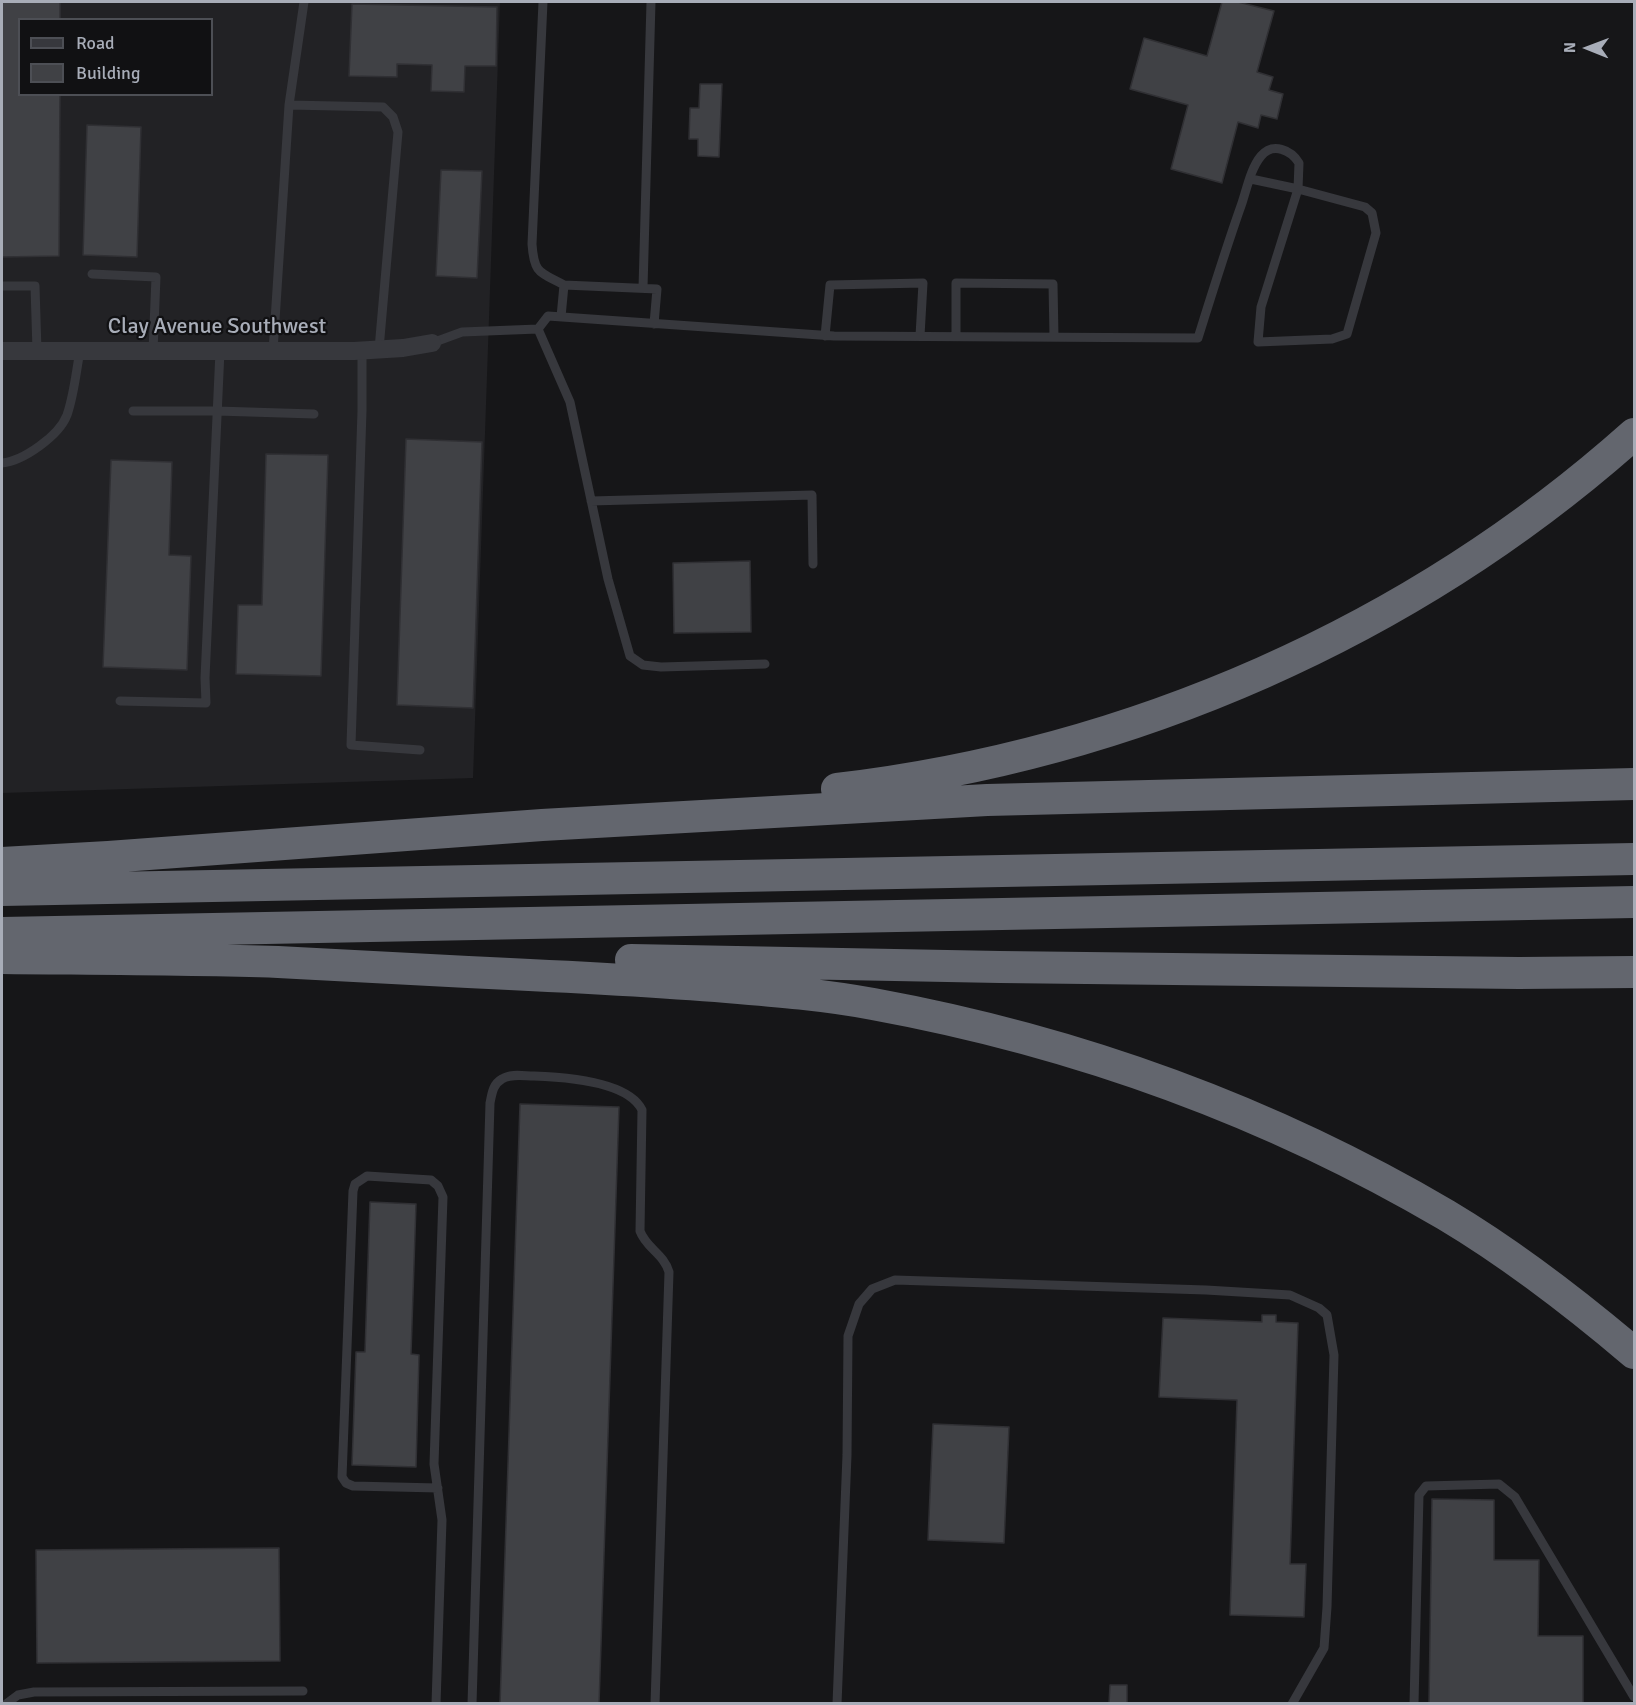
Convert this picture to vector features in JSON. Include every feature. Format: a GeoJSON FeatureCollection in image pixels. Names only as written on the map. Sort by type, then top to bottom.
{"type":"FeatureCollection","features":[{"type":"Feature","properties":{"kind":"highway"},"geometry":{"type":"LineString","coordinates":[[542,825],[935,775],[1020,757],[1158,715],[1237,685],[1381,615],[1447,575],[1531,519],[1635,434]]}},
{"type":"Feature","properties":{"kind":"highway"},"geometry":{"type":"LineString","coordinates":[[2,863],[542,825],[987,800],[1635,784]]}},
{"type":"Feature","properties":{"kind":"highway"},"geometry":{"type":"LineString","coordinates":[[2,890],[1635,859]]}},
{"type":"Feature","properties":{"kind":"highway"},"geometry":{"type":"LineString","coordinates":[[2,933],[1635,902]]}},
{"type":"Feature","properties":{"kind":"highway"},"geometry":{"type":"LineString","coordinates":[[2,958],[279,962],[668,960],[1083,968],[1635,972]]}},
{"type":"Feature","properties":{"kind":"highway"},"geometry":{"type":"LineString","coordinates":[[279,962],[632,979],[774,991],[870,1003],[938,1017],[1093,1057],[1156,1078],[1303,1140],[1447,1216],[1532,1272],[1635,1353]]}},
{"type":"Feature","properties":{"kind":"street","name":"Clay Avenue Southwest"},"geometry":{"type":"LineString","coordinates":[[2,351],[370,350],[432,343]]}},
{"type":"Feature","properties":{"kind":"lane"},"geometry":{"type":"LineString","coordinates":[[273,351],[288,105],[304,2]]}},
{"type":"Feature","properties":{"kind":"lane"},"geometry":{"type":"LineString","coordinates":[[543,2],[533,262],[538,271],[564,285],[657,289],[654,324]]}},
{"type":"Feature","properties":{"kind":"lane"},"geometry":{"type":"LineString","coordinates":[[643,288],[651,2]]}},
{"type":"Feature","properties":{"kind":"lane"},"geometry":{"type":"LineString","coordinates":[[288,105],[382,107],[393,117],[398,132],[362,423],[351,745],[420,750]]}},
{"type":"Feature","properties":{"kind":"lane"},"geometry":{"type":"LineString","coordinates":[[538,329],[548,316],[825,336],[1198,338],[1251,178],[1260,157],[1267,151],[1278,149],[1289,151],[1299,163],[1298,189],[1261,307],[1258,342],[1332,339],[1347,334],[1376,233],[1372,213],[1365,207],[1298,189],[1251,178]]}},
{"type":"Feature","properties":{"kind":"lane"},"geometry":{"type":"LineString","coordinates":[[92,274],[156,277],[153,351]]}},
{"type":"Feature","properties":{"kind":"lane"},"geometry":{"type":"LineString","coordinates":[[956,336],[956,283],[1053,284],[1054,337]]}},
{"type":"Feature","properties":{"kind":"lane"},"geometry":{"type":"LineString","coordinates":[[825,336],[830,285],[923,284],[920,336]]}},
{"type":"Feature","properties":{"kind":"lane"},"geometry":{"type":"LineString","coordinates":[[561,317],[564,285]]}},
{"type":"Feature","properties":{"kind":"lane"},"geometry":{"type":"LineString","coordinates":[[2,286],[35,286],[37,351]]}},
{"type":"Feature","properties":{"kind":"lane"},"geometry":{"type":"LineString","coordinates":[[432,343],[462,332],[538,329]]}},
{"type":"Feature","properties":{"kind":"lane"},"geometry":{"type":"LineString","coordinates":[[538,329],[570,402],[608,579],[630,656],[643,665],[661,667],[765,664]]}},
{"type":"Feature","properties":{"kind":"lane"},"geometry":{"type":"LineString","coordinates":[[2,463],[13,462],[40,447],[66,417],[80,351]]}},
{"type":"Feature","properties":{"kind":"lane"},"geometry":{"type":"LineString","coordinates":[[120,701],[206,703],[205,666],[220,351]]}},
{"type":"Feature","properties":{"kind":"lane"},"geometry":{"type":"LineString","coordinates":[[133,411],[314,414]]}},
{"type":"Feature","properties":{"kind":"lane"},"geometry":{"type":"LineString","coordinates":[[591,501],[812,495],[813,564]]}},
{"type":"Feature","properties":{"kind":"lane"},"geometry":{"type":"LineString","coordinates":[[472,1704],[490,1103],[495,1085],[502,1079],[514,1076],[572,1078],[611,1087],[637,1103],[642,1110],[640,1231],[645,1243],[664,1260],[669,1272],[655,1704]]}},
{"type":"Feature","properties":{"kind":"lane"},"geometry":{"type":"LineString","coordinates":[[436,1704],[442,1520],[438,1488],[434,1464],[443,1197],[438,1186],[430,1180],[367,1176],[355,1184],[353,1191],[342,1477],[346,1483],[353,1486],[438,1488]]}},
{"type":"Feature","properties":{"kind":"lane"},"geometry":{"type":"LineString","coordinates":[[837,1704],[847,1455],[848,1336],[859,1304],[872,1289],[895,1280],[1206,1290],[1290,1295],[1319,1308],[1327,1315],[1334,1355],[1328,1595],[1324,1648],[1292,1704]]}},
{"type":"Feature","properties":{"kind":"lane"},"geometry":{"type":"LineString","coordinates":[[1414,1704],[1419,1495],[1426,1485],[1499,1484],[1515,1497],[1635,1697]]}},
{"type":"Feature","properties":{"kind":"lane"},"geometry":{"type":"LineString","coordinates":[[6,1704],[18,1695],[34,1692],[303,1691]]}},
{"type":"Feature","properties":{"kind":"shaded area"},"geometry":{"type":"Polygon","coordinates":[[[2,2],[500,2],[473,778],[2,793],[2,2]]]}},
{"type":"Feature","properties":{"kind":"building"},"geometry":{"type":"Polygon","coordinates":[[[2,2],[60,2],[60,18],[18,18],[18,96],[60,96],[59,256],[2,257],[2,2]]]}},
{"type":"Feature","properties":{"kind":"building"},"geometry":{"type":"Polygon","coordinates":[[[1222,2],[1238,2],[1274,11],[1257,72],[1273,77],[1269,90],[1283,94],[1277,119],[1261,115],[1258,128],[1238,122],[1222,183],[1171,169],[1188,105],[1130,89],[1144,38],[1207,56],[1222,2]]]}},
{"type":"Feature","properties":{"kind":"building"},"geometry":{"type":"Polygon","coordinates":[[[352,4],[497,7],[496,66],[465,66],[464,92],[431,91],[432,65],[397,64],[397,77],[349,76],[352,4]]]}},
{"type":"Feature","properties":{"kind":"building"},"geometry":{"type":"Polygon","coordinates":[[[700,84],[722,84],[719,157],[698,156],[698,139],[689,139],[690,108],[699,108],[700,84]]]}},
{"type":"Feature","properties":{"kind":"building"},"geometry":{"type":"Polygon","coordinates":[[[87,125],[141,127],[137,257],[83,255],[87,125]]]}},
{"type":"Feature","properties":{"kind":"building"},"geometry":{"type":"Polygon","coordinates":[[[441,170],[482,171],[477,278],[436,276],[441,170]]]}},
{"type":"Feature","properties":{"kind":"building"},"geometry":{"type":"Polygon","coordinates":[[[406,439],[482,442],[473,708],[397,705],[406,439]]]}},
{"type":"Feature","properties":{"kind":"building"},"geometry":{"type":"Polygon","coordinates":[[[266,454],[328,455],[321,676],[236,674],[238,605],[262,605],[266,454]]]}},
{"type":"Feature","properties":{"kind":"building"},"geometry":{"type":"Polygon","coordinates":[[[111,460],[172,462],[169,555],[191,556],[187,670],[103,667],[111,460]]]}},
{"type":"Feature","properties":{"kind":"building"},"geometry":{"type":"Polygon","coordinates":[[[750,561],[751,632],[674,633],[673,563],[750,561]]]}},
{"type":"Feature","properties":{"kind":"building"},"geometry":{"type":"Polygon","coordinates":[[[520,1104],[619,1107],[599,1704],[500,1704],[520,1104]]]}},
{"type":"Feature","properties":{"kind":"building"},"geometry":{"type":"Polygon","coordinates":[[[370,1202],[416,1204],[411,1354],[419,1355],[416,1467],[352,1465],[356,1352],[365,1352],[370,1202]]]}},
{"type":"Feature","properties":{"kind":"building"},"geometry":{"type":"Polygon","coordinates":[[[1262,1315],[1276,1315],[1276,1322],[1298,1323],[1290,1564],[1306,1564],[1304,1617],[1230,1615],[1237,1400],[1159,1397],[1163,1318],[1262,1322],[1262,1315]]]}},
{"type":"Feature","properties":{"kind":"building"},"geometry":{"type":"Polygon","coordinates":[[[933,1424],[1009,1427],[1004,1543],[928,1540],[933,1424]]]}},
{"type":"Feature","properties":{"kind":"building"},"geometry":{"type":"Polygon","coordinates":[[[1432,1499],[1494,1500],[1494,1560],[1539,1560],[1538,1636],[1583,1636],[1583,1704],[1429,1704],[1432,1499]]]}},
{"type":"Feature","properties":{"kind":"building"},"geometry":{"type":"Polygon","coordinates":[[[279,1548],[280,1661],[37,1663],[36,1550],[279,1548]]]}},
{"type":"Feature","properties":{"kind":"building"},"geometry":{"type":"Polygon","coordinates":[[[1110,1685],[1127,1685],[1127,1704],[1109,1704],[1110,1685]]]}}]}
